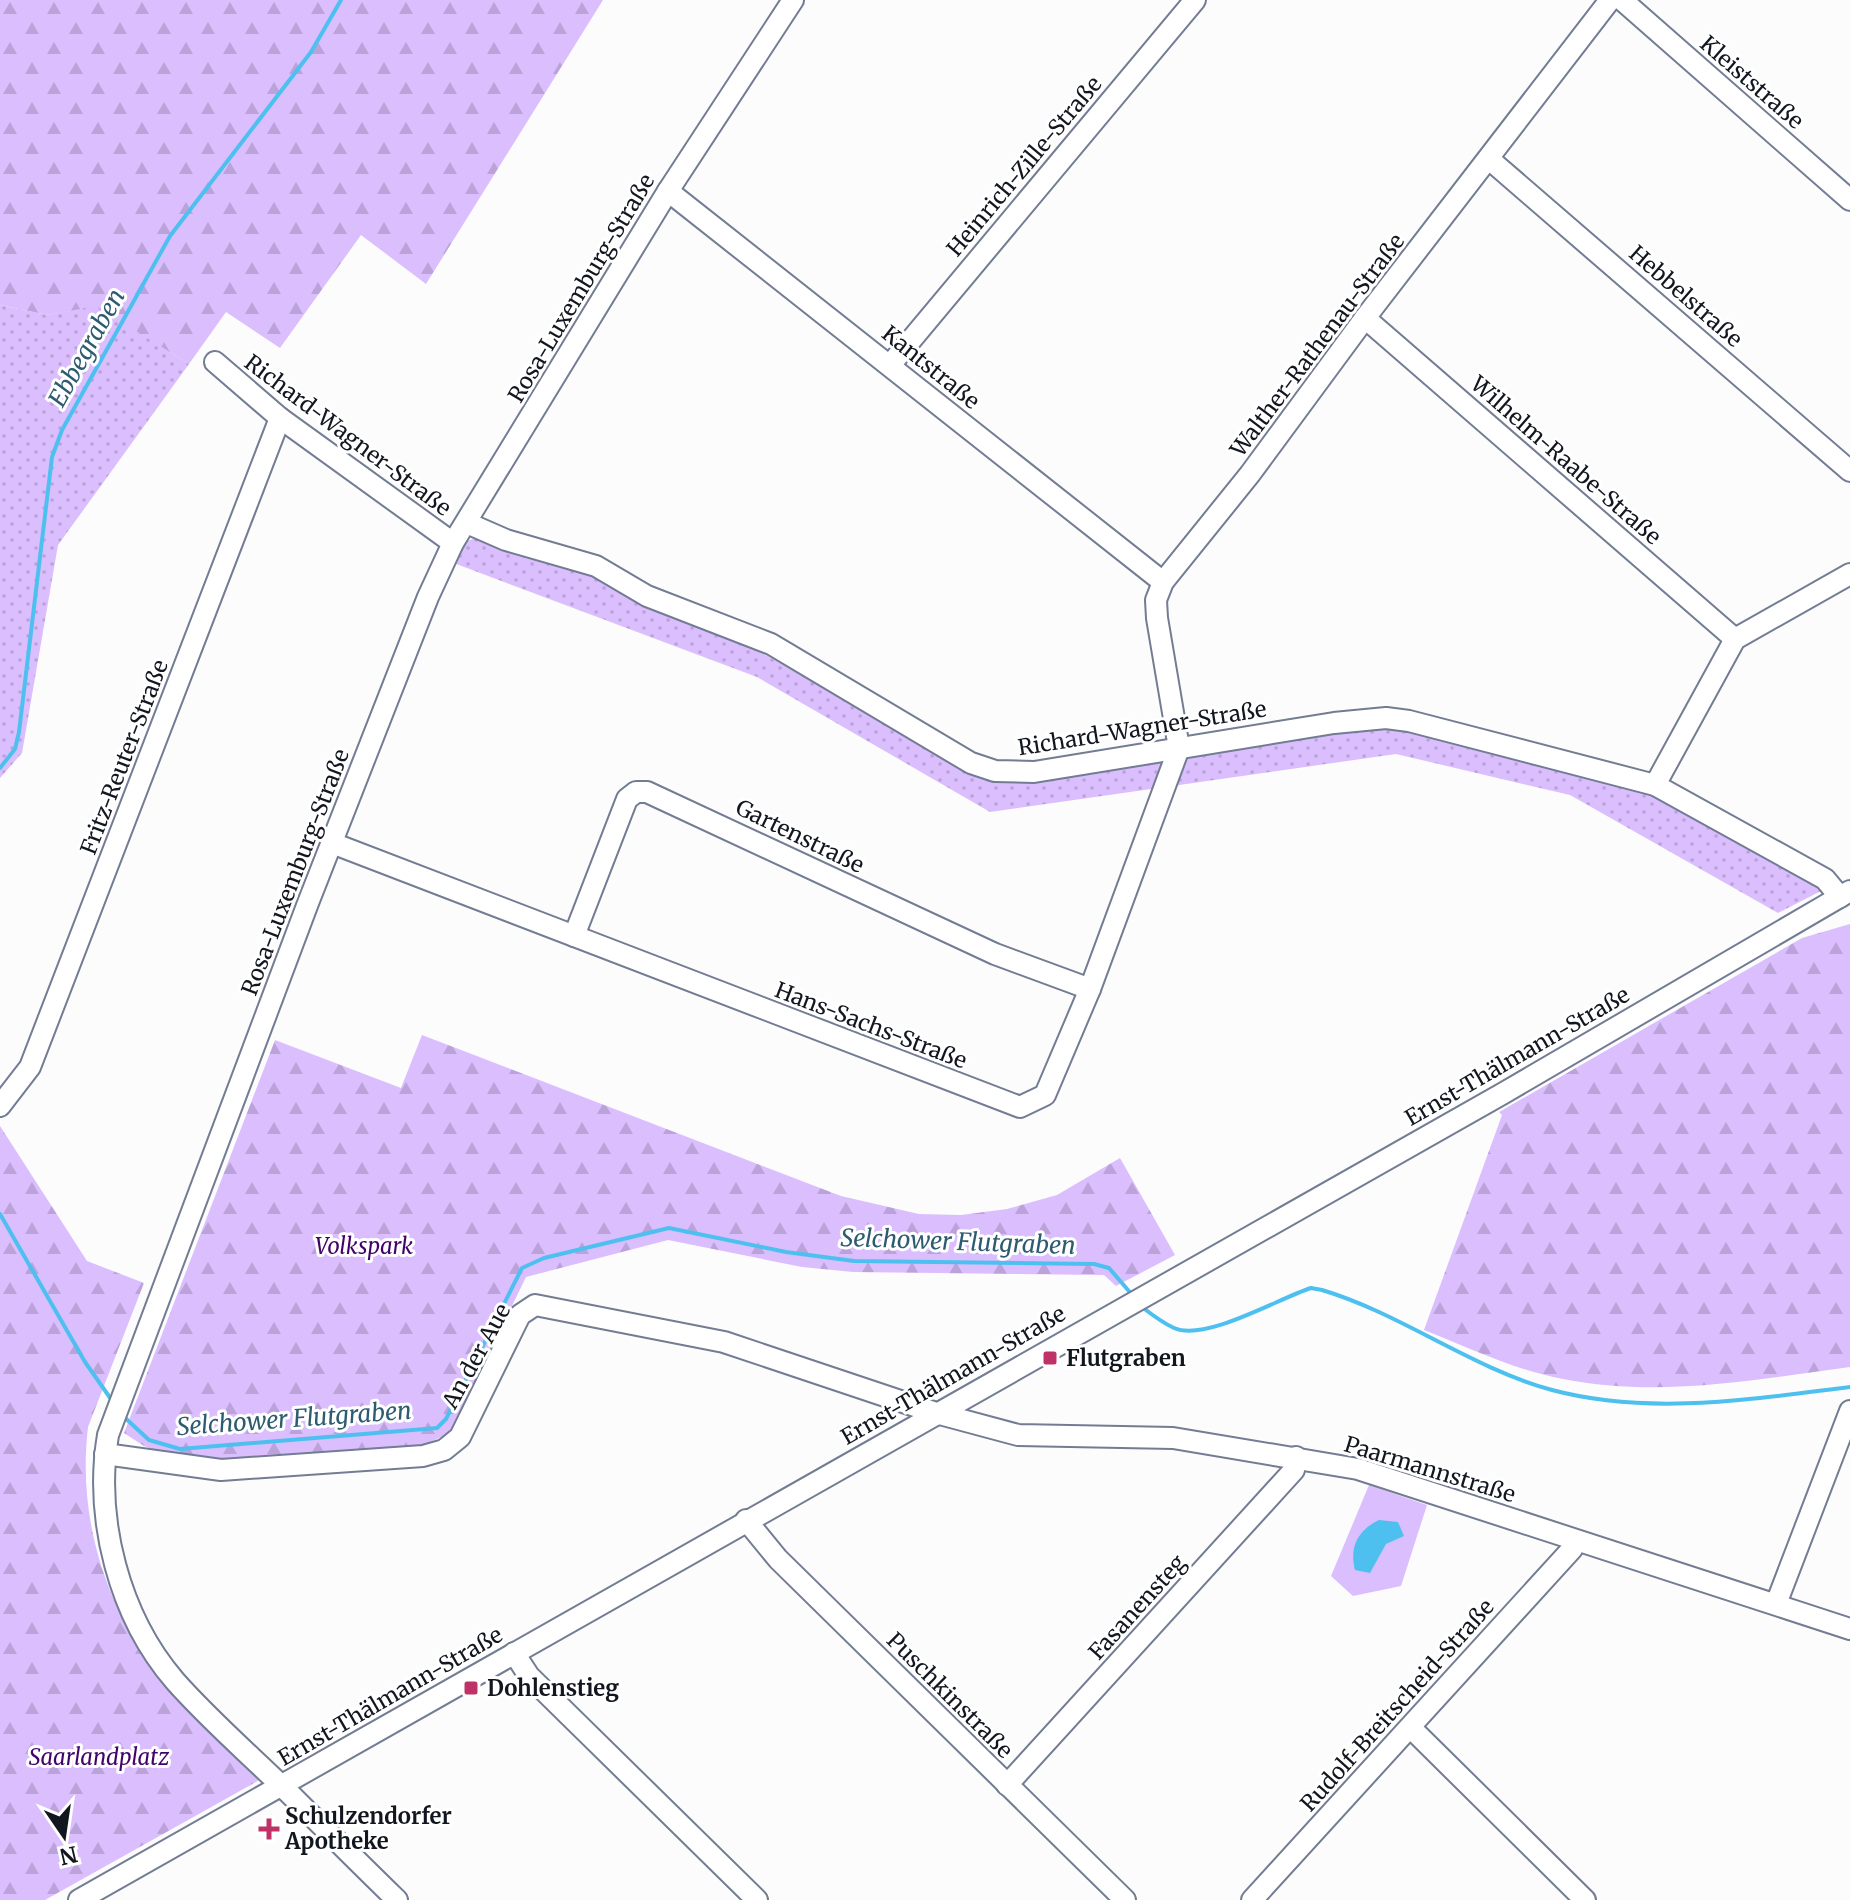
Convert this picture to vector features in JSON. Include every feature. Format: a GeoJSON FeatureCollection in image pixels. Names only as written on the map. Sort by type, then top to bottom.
{"type":"FeatureCollection","features":[{"type":"Feature","properties":{"kind":"street","name":"Rosa-Luxemburg-Straße"},"geometry":{"type":"LineString","coordinates":[[397,1900],[174,1680],[146,1637],[125,1593],[110,1544],[104,1499],[105,1454],[124,1388],[332,843],[428,597],[453,543],[668,191],[793,0]]}},
{"type":"Feature","properties":{"kind":"street","name":"Heinrich-Zille-Straße"},"geometry":{"type":"LineString","coordinates":[[891,364],[1195,0]]}},
{"type":"Feature","properties":{"kind":"street","name":"Walther-Rathenau-Straße"},"geometry":{"type":"LineString","coordinates":[[1163,582],[1250,474],[1365,318],[1610,0]]}},
{"type":"Feature","properties":{"kind":"street","name":"Kleiststraße"},"geometry":{"type":"LineString","coordinates":[[1622,0],[1850,200]]}},
{"type":"Feature","properties":{"kind":"street","name":"Hebbelstraße"},"geometry":{"type":"LineString","coordinates":[[1489,159],[1850,471]]}},
{"type":"Feature","properties":{"kind":"street","name":"Kantstraße"},"geometry":{"type":"LineString","coordinates":[[668,191],[891,364],[1163,582]]}},
{"type":"Feature","properties":{"kind":"street","name":"Wilhelm-Raabe-Straße"},"geometry":{"type":"LineString","coordinates":[[1365,318],[1735,639]]}},
{"type":"Feature","properties":{"kind":"street","name":"Richard-Wagner-Straße"},"geometry":{"type":"LineString","coordinates":[[215,362],[280,418],[453,543]]}},
{"type":"Feature","properties":{"kind":"street","name":"Fritz-Reuter-Straße"},"geometry":{"type":"LineString","coordinates":[[0,1106],[30,1067],[280,418]]}},
{"type":"Feature","properties":{"kind":"street","name":"Richard-Wagner-Straße"},"geometry":{"type":"LineString","coordinates":[[467,523],[506,540],[596,566],[647,596],[771,644],[988,769],[1034,772],[1386,718],[1432,725],[1655,785],[1825,879],[1845,894]]}},
{"type":"Feature","properties":{"kind":"street"},"geometry":{"type":"LineString","coordinates":[[1655,785],[1735,639],[1850,574]]}},
{"type":"Feature","properties":{"kind":"street"},"geometry":{"type":"LineString","coordinates":[[1163,582],[1156,600],[1157,618],[1179,748]]}},
{"type":"Feature","properties":{"kind":"street","name":"Hans-Sachs-Straße"},"geometry":{"type":"LineString","coordinates":[[332,843],[1020,1107],[1045,1095],[1090,989],[1179,748]]}},
{"type":"Feature","properties":{"kind":"street","name":"Gartenstraße"},"geometry":{"type":"LineString","coordinates":[[574,936],[627,799],[636,792],[647,792],[995,954],[1090,989]]}},
{"type":"Feature","properties":{"kind":"street","name":"Ernst-Thälmann-Straße"},"geometry":{"type":"LineString","coordinates":[[79,1900],[1119,1308],[1515,1087],[1845,894]]}},
{"type":"Feature","properties":{"kind":"street","name":"An der Aue"},"geometry":{"type":"LineString","coordinates":[[105,1454],[221,1470],[423,1456],[444,1450],[460,1437],[520,1315],[535,1305],[724,1342],[936,1413]]}},
{"type":"Feature","properties":{"kind":"street"},"geometry":{"type":"LineString","coordinates":[[1776,1604],[1850,1411]]}},
{"type":"Feature","properties":{"kind":"street","name":"Paarmannstraße"},"geometry":{"type":"LineString","coordinates":[[936,1413],[1018,1435],[1173,1438],[1358,1469],[1850,1629]]}},
{"type":"Feature","properties":{"kind":"street","name":"Fasanensteg"},"geometry":{"type":"LineString","coordinates":[[1007,1785],[1294,1470],[1296,1457]]}},
{"type":"Feature","properties":{"kind":"street","name":"Puschkinstraße"},"geometry":{"type":"LineString","coordinates":[[746,1520],[770,1551],[1125,1900]]}},
{"type":"Feature","properties":{"kind":"street","name":"Rudolf-Breitscheid-Straße"},"geometry":{"type":"LineString","coordinates":[[1252,1900],[1411,1728],[1572,1549],[1575,1541]]}},
{"type":"Feature","properties":{"kind":"street"},"geometry":{"type":"LineString","coordinates":[[514,1653],[529,1676],[757,1900]]}},
{"type":"Feature","properties":{"kind":"street"},"geometry":{"type":"LineString","coordinates":[[1411,1728],[1585,1900]]}},
{"type":"Feature","properties":{"kind":"green space"},"geometry":{"type":"Polygon","coordinates":[[[0,0],[603,0],[426,284],[361,235],[280,348],[226,312],[189,364],[96,306],[48,315],[0,305],[0,0]]]}},
{"type":"Feature","properties":{"kind":"green space"},"geometry":{"type":"Polygon","coordinates":[[[0,305],[48,315],[96,305],[189,364],[58,545],[22,753],[0,778],[0,305]]]}},
{"type":"Feature","properties":{"kind":"green space"},"geometry":{"type":"Polygon","coordinates":[[[479,536],[576,565],[730,636],[987,775],[1352,726],[1421,730],[1651,791],[1819,884],[1823,890],[1778,913],[1570,795],[1396,754],[990,812],[757,677],[451,562],[461,544],[479,536]]]}},
{"type":"Feature","properties":{"kind":"green space"},"geometry":{"type":"Polygon","coordinates":[[[1850,924],[1850,1367],[1707,1385],[1635,1387],[1599,1384],[1527,1370],[1424,1330],[1502,1115],[1499,1112],[1802,938],[1850,924]]]}},
{"type":"Feature","properties":{"kind":"green space","name":"Volkspark"},"geometry":{"type":"Polygon","coordinates":[[[422,1035],[841,1196],[919,1214],[961,1215],[1007,1209],[1057,1195],[1120,1158],[1175,1255],[1116,1286],[1104,1275],[853,1272],[802,1267],[668,1240],[526,1277],[450,1433],[419,1447],[210,1461],[170,1456],[144,1446],[124,1433],[275,1040],[401,1088],[422,1035]]]}},
{"type":"Feature","properties":{"kind":"green space","name":"Saarlandplatz"},"geometry":{"type":"Polygon","coordinates":[[[0,1126],[87,1261],[144,1283],[88,1427],[87,1496],[92,1530],[112,1595],[145,1655],[189,1708],[263,1778],[45,1900],[0,1900],[0,1126]]]}},
{"type":"Feature","properties":{"kind":"green space"},"geometry":{"type":"Polygon","coordinates":[[[1369,1485],[1427,1505],[1401,1586],[1353,1596],[1331,1576],[1369,1485]]]}},
{"type":"Feature","properties":{"kind":"water"},"geometry":{"type":"Polygon","coordinates":[[[1379,1520],[1398,1522],[1404,1536],[1386,1544],[1370,1573],[1355,1570],[1353,1554],[1357,1540],[1379,1520]]]}},
{"type":"Feature","properties":{"kind":"waterway","name":"Ebbegraben"},"geometry":{"type":"LineString","coordinates":[[0,768],[15,749],[19,732],[52,457],[62,430],[170,236],[311,52],[341,0]]}},
{"type":"Feature","properties":{"kind":"waterway","name":"Selchower Flutgraben"},"geometry":{"type":"LineString","coordinates":[[0,1214],[85,1362],[113,1402]]}},
{"type":"Feature","properties":{"kind":"waterway","name":"Selchower Flutgraben"},"geometry":{"type":"LineString","coordinates":[[123,1416],[149,1440],[180,1449],[437,1428],[446,1419],[522,1268],[544,1258],[669,1228],[786,1252],[854,1261],[1094,1264],[1109,1268],[1134,1297]]}},
{"type":"Feature","properties":{"kind":"waterway","name":"Selchower Flutgraben"},"geometry":{"type":"LineString","coordinates":[[1142,1307],[1170,1326],[1188,1331],[1223,1324],[1311,1288],[1322,1290],[1352,1300],[1522,1380],[1589,1398],[1664,1404],[1701,1403],[1850,1387]]}},
{"type":"Feature","properties":{"kind":"place","name":"Flutgraben"},"geometry":{"type":"Point","coordinates":[1050,1358]}},
{"type":"Feature","properties":{"kind":"place","name":"Dohlenstieg"},"geometry":{"type":"Point","coordinates":[471,1688]}},
{"type":"Feature","properties":{"kind":"place","name":"Schulzendorfer Apotheke"},"geometry":{"type":"Point","coordinates":[269,1829]}}]}
